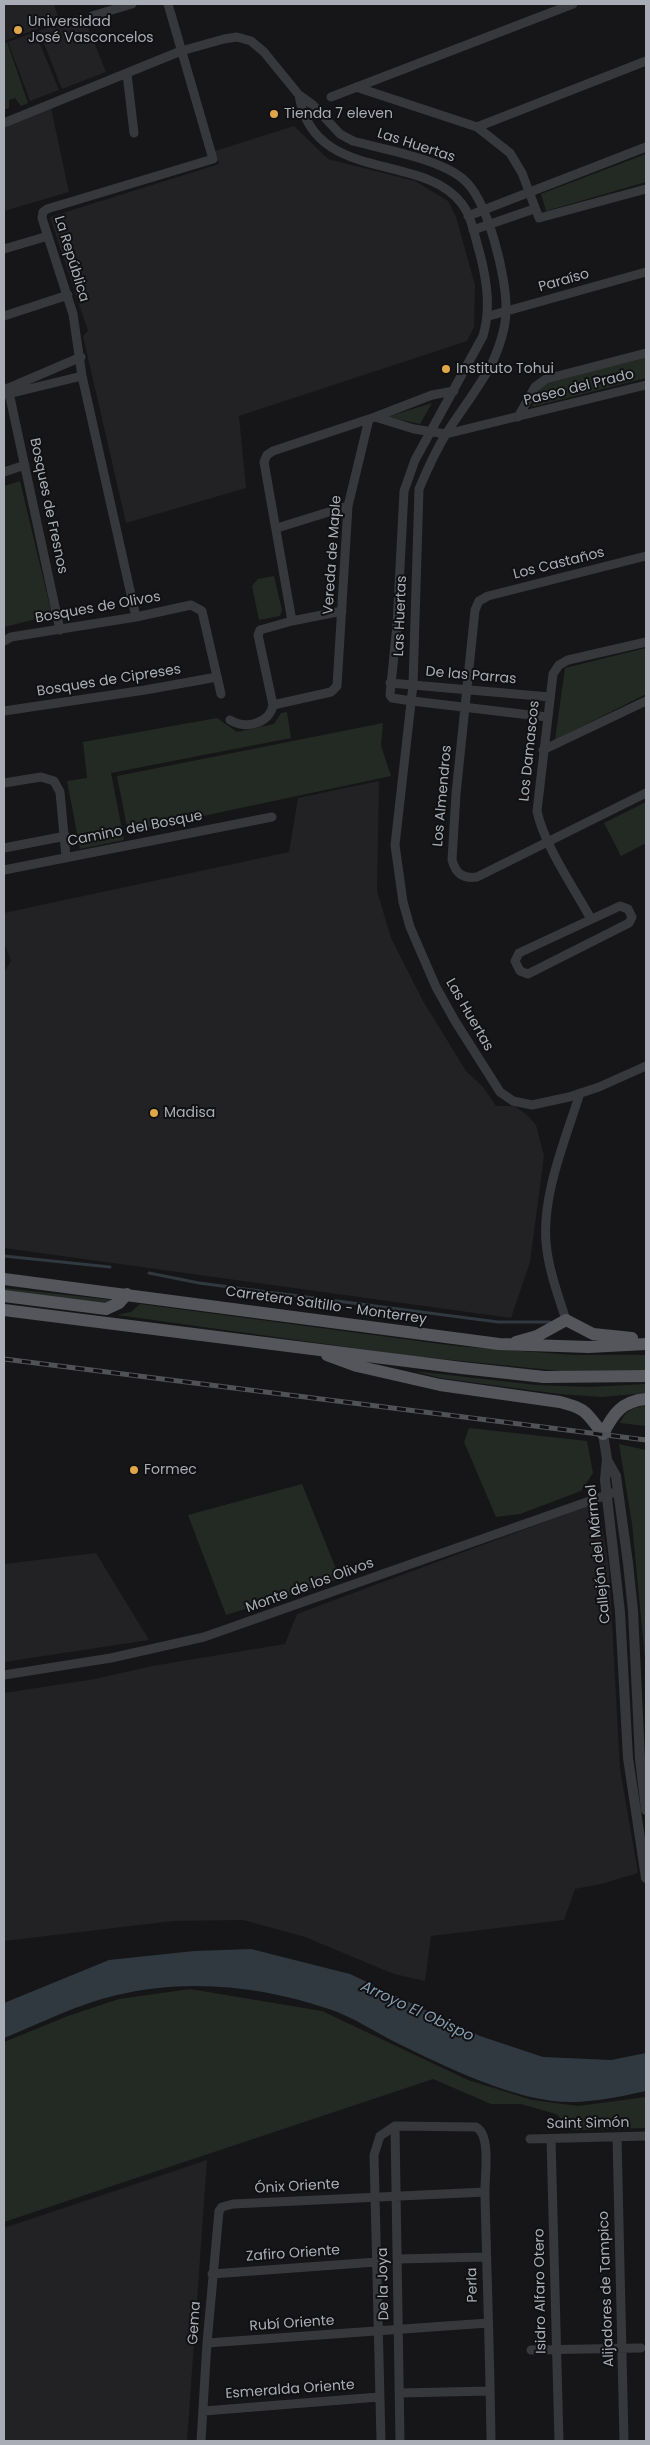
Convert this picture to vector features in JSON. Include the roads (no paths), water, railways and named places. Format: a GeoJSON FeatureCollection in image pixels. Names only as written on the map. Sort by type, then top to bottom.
{"type":"FeatureCollection","features":[{"type":"Feature","properties":{"kind":"main road","name":"Carretera Saltillo - Monterrey"},"geometry":{"type":"LineString","coordinates":[[4,1278],[499,1344],[589,1347],[646,1344]]}},
{"type":"Feature","properties":{"kind":"main road"},"geometry":{"type":"LineString","coordinates":[[4,1296],[106,1309],[119,1304],[127,1294]]}},
{"type":"Feature","properties":{"kind":"main road"},"geometry":{"type":"LineString","coordinates":[[4,1310],[544,1377],[646,1376]]}},
{"type":"Feature","properties":{"kind":"main road"},"geometry":{"type":"LineString","coordinates":[[499,1344],[537,1336],[566,1320],[593,1334],[646,1340]]}},
{"type":"Feature","properties":{"kind":"main road"},"geometry":{"type":"LineString","coordinates":[[316,1349],[348,1364],[425,1382],[579,1407],[589,1415],[603,1434],[619,1409],[632,1401],[646,1399]]}},
{"type":"Feature","properties":{"kind":"street"},"geometry":{"type":"LineString","coordinates":[[92,16],[132,4]]}},
{"type":"Feature","properties":{"kind":"street","name":"La República"},"geometry":{"type":"LineString","coordinates":[[136,617],[82,376],[81,357],[68,295],[42,218],[43,212],[47,209],[213,159],[168,4]]}},
{"type":"Feature","properties":{"kind":"street"},"geometry":{"type":"LineString","coordinates":[[331,97],[573,4]]}},
{"type":"Feature","properties":{"kind":"street","name":"Las Huertas"},"geometry":{"type":"LineString","coordinates":[[4,122],[181,51],[224,38],[237,38],[252,41],[264,52],[299,95],[313,106],[340,134],[353,141],[428,162],[457,174],[464,179],[476,194],[489,225],[506,289],[506,312],[502,341],[492,362],[429,464],[417,504],[412,701],[395,845],[403,902],[418,945],[455,1021],[500,1092],[513,1101],[532,1105],[580,1093],[646,1066]]}},
{"type":"Feature","properties":{"kind":"street"},"geometry":{"type":"LineString","coordinates":[[476,127],[646,61]]}},
{"type":"Feature","properties":{"kind":"street"},"geometry":{"type":"LineString","coordinates":[[127,74],[134,133]]}},
{"type":"Feature","properties":{"kind":"street"},"geometry":{"type":"LineString","coordinates":[[356,86],[476,127],[510,154],[522,173],[537,216],[542,218],[646,189]]}},
{"type":"Feature","properties":{"kind":"street","name":"Las Huertas"},"geometry":{"type":"LineString","coordinates":[[299,95],[302,113],[318,136],[331,148],[348,156],[441,186],[452,193],[464,205],[482,261],[488,316],[483,336],[415,460],[404,491],[397,625],[389,693],[392,698],[412,701]]}},
{"type":"Feature","properties":{"kind":"street"},"geometry":{"type":"LineString","coordinates":[[468,216],[528,191],[646,147]]}},
{"type":"Feature","properties":{"kind":"street"},"geometry":{"type":"LineString","coordinates":[[473,230],[534,209]]}},
{"type":"Feature","properties":{"kind":"street"},"geometry":{"type":"LineString","coordinates":[[4,249],[48,236]]}},
{"type":"Feature","properties":{"kind":"street","name":"Paraíso"},"geometry":{"type":"LineString","coordinates":[[488,316],[646,272]]}},
{"type":"Feature","properties":{"kind":"street"},"geometry":{"type":"LineString","coordinates":[[4,316],[68,295]]}},
{"type":"Feature","properties":{"kind":"street","name":"Paseo del Prado"},"geometry":{"type":"LineString","coordinates":[[518,417],[535,387],[546,379],[646,353]]}},
{"type":"Feature","properties":{"kind":"street"},"geometry":{"type":"LineString","coordinates":[[6,392],[81,357]]}},
{"type":"Feature","properties":{"kind":"street"},"geometry":{"type":"LineString","coordinates":[[6,392],[82,376]]}},
{"type":"Feature","properties":{"kind":"street","name":"Paseo del Prado"},"geometry":{"type":"LineString","coordinates":[[372,418],[446,434],[646,385]]}},
{"type":"Feature","properties":{"kind":"street"},"geometry":{"type":"LineString","coordinates":[[292,620],[264,462],[267,455],[273,450],[372,418],[432,395],[454,391]]}},
{"type":"Feature","properties":{"kind":"street","name":"Bosques de Fresnos"},"geometry":{"type":"LineString","coordinates":[[6,392],[25,465],[60,630]]}},
{"type":"Feature","properties":{"kind":"street","name":"Vereda de Maple"},"geometry":{"type":"LineString","coordinates":[[273,705],[331,692],[337,686],[339,678],[348,506],[372,418]]}},
{"type":"Feature","properties":{"kind":"street"},"geometry":{"type":"LineString","coordinates":[[4,472],[25,465]]}},
{"type":"Feature","properties":{"kind":"street"},"geometry":{"type":"LineString","coordinates":[[277,528],[348,506]]}},
{"type":"Feature","properties":{"kind":"street","name":"Los Castaños"},"geometry":{"type":"LineString","coordinates":[[479,601],[488,596],[646,559]]}},
{"type":"Feature","properties":{"kind":"street","name":"Los Almendros"},"geometry":{"type":"LineString","coordinates":[[479,601],[474,610],[456,794],[452,860],[454,868],[459,874],[468,878],[477,877],[646,793]]}},
{"type":"Feature","properties":{"kind":"street","name":"Bosques de Olivos"},"geometry":{"type":"LineString","coordinates":[[4,641],[11,637],[136,617],[191,605],[202,611],[218,676]]}},
{"type":"Feature","properties":{"kind":"street"},"geometry":{"type":"LineString","coordinates":[[230,720],[243,725],[266,720],[272,714],[273,705],[258,635],[263,627],[342,612]]}},
{"type":"Feature","properties":{"kind":"street","name":"Los Damascos"},"geometry":{"type":"LineString","coordinates":[[591,919],[548,841],[537,811],[553,674],[559,665],[568,660],[646,642]]}},
{"type":"Feature","properties":{"kind":"street"},"geometry":{"type":"LineString","coordinates":[[218,676],[221,694]]}},
{"type":"Feature","properties":{"kind":"street","name":"Bosques de Cipreses"},"geometry":{"type":"LineString","coordinates":[[4,711],[145,690],[218,676]]}},
{"type":"Feature","properties":{"kind":"street","name":"De las Parras"},"geometry":{"type":"LineString","coordinates":[[390,684],[550,697]]}},
{"type":"Feature","properties":{"kind":"street"},"geometry":{"type":"LineString","coordinates":[[412,701],[547,716]]}},
{"type":"Feature","properties":{"kind":"street"},"geometry":{"type":"LineString","coordinates":[[543,750],[646,701]]}},
{"type":"Feature","properties":{"kind":"street"},"geometry":{"type":"LineString","coordinates":[[4,783],[41,777],[54,781],[60,792],[66,836],[66,857]]}},
{"type":"Feature","properties":{"kind":"street","name":"Camino del Bosque"},"geometry":{"type":"LineString","coordinates":[[4,870],[272,817]]}},
{"type":"Feature","properties":{"kind":"street","name":"Camino del Bosque"},"geometry":{"type":"LineString","coordinates":[[4,848],[66,836]]}},
{"type":"Feature","properties":{"kind":"street"},"geometry":{"type":"LineString","coordinates":[[620,906],[628,909],[632,917],[630,923],[528,974],[520,971],[515,961],[519,953],[591,919],[620,906]]}},
{"type":"Feature","properties":{"kind":"street"},"geometry":{"type":"LineString","coordinates":[[566,1320],[546,1242],[547,1219],[549,1200],[580,1093]]}},
{"type":"Feature","properties":{"kind":"street"},"geometry":{"type":"LineString","coordinates":[[603,1434],[607,1460]]}},
{"type":"Feature","properties":{"kind":"street","name":"Callejón del Mármol"},"geometry":{"type":"LineString","coordinates":[[607,1460],[616,1476],[633,1610],[638,1717],[646,1810]]}},
{"type":"Feature","properties":{"kind":"street","name":"Callejón del Mármol"},"geometry":{"type":"LineString","coordinates":[[607,1460],[605,1480],[620,1612],[625,1719],[633,1804],[646,1878]]}},
{"type":"Feature","properties":{"kind":"street","name":"Monte de los Olivos"},"geometry":{"type":"LineString","coordinates":[[4,1675],[137,1653],[204,1638],[618,1491]]}},
{"type":"Feature","properties":{"kind":"street"},"geometry":{"type":"LineString","coordinates":[[625,1719],[638,1717]]}},
{"type":"Feature","properties":{"kind":"street","name":"Perla"},"geometry":{"type":"LineString","coordinates":[[395,2126],[476,2127],[480,2129],[486,2138],[484,2192],[491,2441]]}},
{"type":"Feature","properties":{"kind":"street","name":"De la Joya"},"geometry":{"type":"LineString","coordinates":[[381,2441],[374,2196],[375,2147],[384,2131],[395,2126],[400,2441]]}},
{"type":"Feature","properties":{"kind":"street","name":"Saint Simón"},"geometry":{"type":"LineString","coordinates":[[530,2139],[646,2136]]}},
{"type":"Feature","properties":{"kind":"street","name":"Alijadores de Tampico"},"geometry":{"type":"LineString","coordinates":[[617,2137],[624,2441]]}},
{"type":"Feature","properties":{"kind":"street","name":"Isidro Alfaro Otero"},"geometry":{"type":"LineString","coordinates":[[551,2139],[558,2441]]}},
{"type":"Feature","properties":{"kind":"street","name":"Ónix Oriente"},"geometry":{"type":"LineString","coordinates":[[222,2207],[227,2204],[484,2192]]}},
{"type":"Feature","properties":{"kind":"street","name":"Gema"},"geometry":{"type":"LineString","coordinates":[[201,2441],[212,2274],[219,2211],[222,2207]]}},
{"type":"Feature","properties":{"kind":"street"},"geometry":{"type":"LineString","coordinates":[[398,2259],[486,2257]]}},
{"type":"Feature","properties":{"kind":"street","name":"Zafiro Oriente"},"geometry":{"type":"LineString","coordinates":[[212,2274],[376,2262]]}},
{"type":"Feature","properties":{"kind":"street","name":"Rubí Oriente"},"geometry":{"type":"LineString","coordinates":[[207,2344],[488,2323]]}},
{"type":"Feature","properties":{"kind":"street"},"geometry":{"type":"LineString","coordinates":[[531,2350],[641,2348]]}},
{"type":"Feature","properties":{"kind":"street"},"geometry":{"type":"LineString","coordinates":[[400,2393],[490,2391]]}},
{"type":"Feature","properties":{"kind":"street","name":"Esmeralda Oriente"},"geometry":{"type":"LineString","coordinates":[[204,2411],[379,2397]]}},
{"type":"Feature","properties":{"kind":"water","name":"Arroyo El Obispo"},"geometry":{"type":"Polygon","coordinates":[[[251,1949],[350,1974],[480,2036],[543,2057],[611,2060],[646,2053],[646,2091],[575,2102],[531,2097],[507,2091],[460,2073],[397,2043],[347,2016],[329,2009],[277,1995],[224,1987],[170,1987],[117,1995],[74,2009],[4,2038],[4,2003],[109,1960],[194,1951],[251,1949]]]}},
{"type":"Feature","properties":{"kind":"waterway"},"geometry":{"type":"LineString","coordinates":[[4,1256],[110,1267]]}},
{"type":"Feature","properties":{"kind":"waterway"},"geometry":{"type":"LineString","coordinates":[[149,1273],[199,1283],[498,1322],[550,1322]]}},
{"type":"Feature","properties":{"kind":"railway"},"geometry":{"type":"LineString","coordinates":[[4,1359],[646,1440]]}},
{"type":"Feature","properties":{"kind":"place","name":"Universidad José Vasconcelos"},"geometry":{"type":"Point","coordinates":[18,30]}},
{"type":"Feature","properties":{"kind":"place","name":"Tienda 7 eleven"},"geometry":{"type":"Point","coordinates":[274,114]}},
{"type":"Feature","properties":{"kind":"place","name":"Instituto Tohui"},"geometry":{"type":"Point","coordinates":[446,369]}},
{"type":"Feature","properties":{"kind":"place","name":"Madisa"},"geometry":{"type":"Point","coordinates":[154,1113]}},
{"type":"Feature","properties":{"kind":"place","name":"Formec"},"geometry":{"type":"Point","coordinates":[134,1470]}}]}
